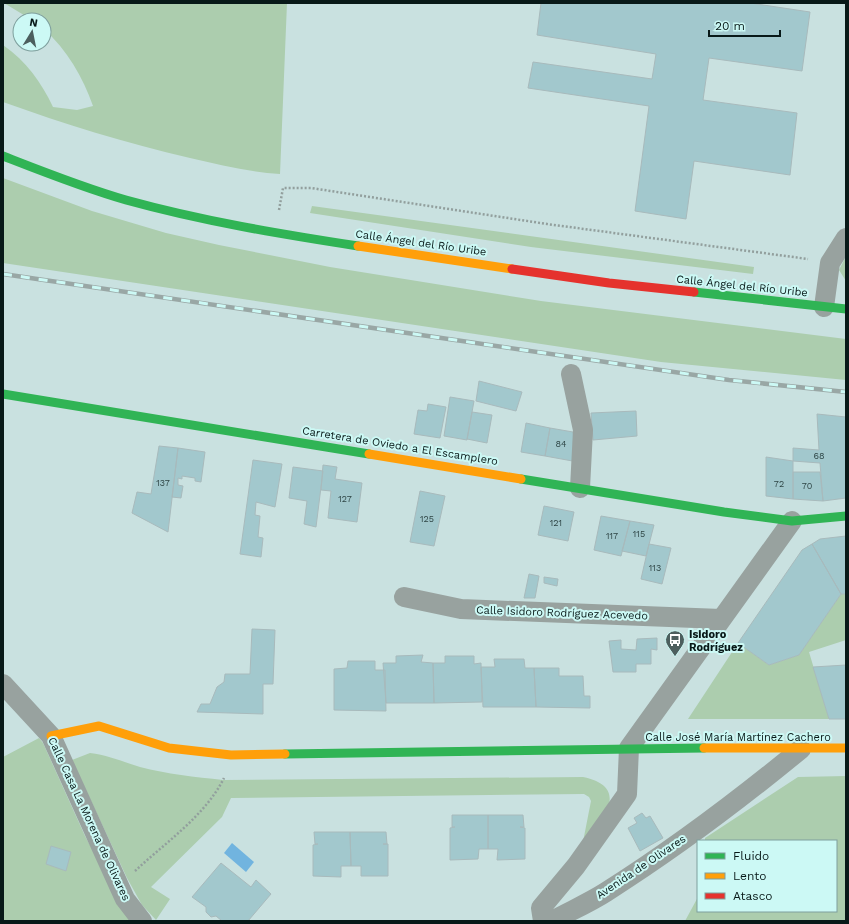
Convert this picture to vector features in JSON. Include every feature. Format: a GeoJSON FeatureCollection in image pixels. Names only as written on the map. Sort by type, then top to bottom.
{"type":"FeatureCollection","features":[{"type":"Feature","properties":{"kind":"street","name":"Calle Ángel del Río Uribe"},"geometry":{"type":"LineString","coordinates":[[3,156],[81,186],[126,200],[215,221],[275,232],[609,283],[846,309]]}},
{"type":"Feature","properties":{"kind":"street"},"geometry":{"type":"LineString","coordinates":[[824,307],[830,263],[846,238]]}},
{"type":"Feature","properties":{"kind":"street"},"geometry":{"type":"LineString","coordinates":[[571,374],[584,404],[580,488]]}},
{"type":"Feature","properties":{"kind":"street","name":"Carretera de Oviedo a El Escamplero"},"geometry":{"type":"LineString","coordinates":[[3,394],[724,512],[792,521],[846,516]]}},
{"type":"Feature","properties":{"kind":"street"},"geometry":{"type":"LineString","coordinates":[[543,921],[542,908],[576,866],[627,794],[629,748],[792,521]]}},
{"type":"Feature","properties":{"kind":"street","name":"Calle Isidoro Rodríguez Acevedo"},"geometry":{"type":"LineString","coordinates":[[404,596],[462,609],[721,620]]}},
{"type":"Feature","properties":{"kind":"street","name":"Calle Casa La Morena de Olivares"},"geometry":{"type":"LineString","coordinates":[[3,684],[51,736],[125,899],[142,921]]}},
{"type":"Feature","properties":{"kind":"street","name":"Calle José María Martínez Cachero"},"geometry":{"type":"LineString","coordinates":[[51,736],[99,726],[169,748],[231,754],[629,748],[846,748]]}},
{"type":"Feature","properties":{"kind":"street","name":"Avenida de Olivares"},"geometry":{"type":"LineString","coordinates":[[552,921],[605,892],[675,845],[744,796],[801,749]]}},
{"type":"Feature","properties":{"kind":"path"},"geometry":{"type":"LineString","coordinates":[[275,232],[282,188],[311,188],[666,241],[784,254],[830,263]]}},
{"type":"Feature","properties":{"kind":"path"},"geometry":{"type":"LineString","coordinates":[[119,886],[188,823],[216,793],[224,776]]}},
{"type":"Feature","properties":{"kind":"green space"},"geometry":{"type":"Polygon","coordinates":[[[4,3],[287,3],[280,174],[235,168],[142,146],[95,133],[3,102],[3,45],[26,65],[44,89],[53,107],[77,110],[93,106],[79,74],[67,55],[52,37],[52,12],[19,12],[4,3]]]}},
{"type":"Feature","properties":{"kind":"green space"},"geometry":{"type":"Polygon","coordinates":[[[3,178],[92,211],[166,233],[330,267],[541,301],[846,339],[846,380],[661,362],[3,263],[3,178]]]}},
{"type":"Feature","properties":{"kind":"green space"},"geometry":{"type":"Polygon","coordinates":[[[312,206],[754,267],[753,274],[531,247],[310,213],[312,206]]]}},
{"type":"Feature","properties":{"kind":"green space"},"geometry":{"type":"Polygon","coordinates":[[[846,256],[846,281],[839,270],[846,256]]]}},
{"type":"Feature","properties":{"kind":"green space"},"geometry":{"type":"Polygon","coordinates":[[[841,594],[846,594],[846,640],[809,652],[829,719],[688,719],[738,643],[769,665],[799,655],[841,594]]]}},
{"type":"Feature","properties":{"kind":"green space"},"geometry":{"type":"Polygon","coordinates":[[[39,738],[43,743],[85,836],[130,921],[3,921],[3,757],[39,738]]]}},
{"type":"Feature","properties":{"kind":"green space"},"geometry":{"type":"Polygon","coordinates":[[[90,753],[103,755],[160,772],[223,780],[583,777],[599,782],[607,790],[610,798],[608,808],[603,819],[581,852],[591,801],[589,797],[584,794],[231,798],[222,817],[151,887],[170,899],[156,920],[142,905],[127,878],[72,760],[90,753]]]}},
{"type":"Feature","properties":{"kind":"green space"},"geometry":{"type":"Polygon","coordinates":[[[846,776],[846,921],[685,921],[697,899],[697,912],[837,912],[837,840],[705,840],[705,838],[798,777],[846,776]]]}},
{"type":"Feature","properties":{"kind":"water"},"geometry":{"type":"Polygon","coordinates":[[[232,843],[254,862],[246,872],[224,853],[232,843]]]}},
{"type":"Feature","properties":{"kind":"building"},"geometry":{"type":"Polygon","coordinates":[[[541,3],[750,3],[810,12],[802,71],[709,58],[703,100],[797,113],[790,175],[694,161],[686,219],[635,211],[649,106],[528,88],[533,62],[652,79],[656,54],[537,35],[541,3]]]}},
{"type":"Feature","properties":{"kind":"building"},"geometry":{"type":"Polygon","coordinates":[[[479,381],[522,392],[516,411],[476,401],[479,381]]]}},
{"type":"Feature","properties":{"kind":"building"},"geometry":{"type":"Polygon","coordinates":[[[450,397],[474,401],[467,440],[444,436],[450,397]]]}},
{"type":"Feature","properties":{"kind":"building"},"geometry":{"type":"Polygon","coordinates":[[[428,404],[446,407],[440,438],[414,434],[418,410],[427,411],[428,404]]]}},
{"type":"Feature","properties":{"kind":"building"},"geometry":{"type":"Polygon","coordinates":[[[636,411],[637,436],[593,440],[591,413],[636,411]]]}},
{"type":"Feature","properties":{"kind":"building"},"geometry":{"type":"Polygon","coordinates":[[[472,412],[492,415],[487,443],[467,439],[472,412]]]}},
{"type":"Feature","properties":{"kind":"building"},"geometry":{"type":"Polygon","coordinates":[[[817,414],[846,417],[846,498],[823,501],[820,463],[793,461],[793,448],[819,450],[817,414]]]}},
{"type":"Feature","properties":{"kind":"building"},"geometry":{"type":"Polygon","coordinates":[[[526,423],[550,428],[545,456],[521,452],[526,423]]]}},
{"type":"Feature","properties":{"kind":"building"},"geometry":{"type":"Polygon","coordinates":[[[550,428],[573,432],[578,462],[545,456],[550,428]]]}},
{"type":"Feature","properties":{"kind":"building"},"geometry":{"type":"Polygon","coordinates":[[[159,446],[178,448],[168,532],[132,513],[137,492],[151,494],[159,446]]]}},
{"type":"Feature","properties":{"kind":"building"},"geometry":{"type":"Polygon","coordinates":[[[178,448],[205,452],[201,482],[195,481],[195,478],[182,476],[182,479],[178,478],[178,485],[183,486],[181,498],[172,497],[178,448]]]}},
{"type":"Feature","properties":{"kind":"building"},"geometry":{"type":"Polygon","coordinates":[[[766,457],[793,461],[793,499],[766,496],[766,457]]]}},
{"type":"Feature","properties":{"kind":"building"},"geometry":{"type":"Polygon","coordinates":[[[253,460],[282,464],[275,507],[256,502],[255,515],[260,516],[258,537],[263,538],[261,557],[240,554],[253,460]]]}},
{"type":"Feature","properties":{"kind":"building"},"geometry":{"type":"Polygon","coordinates":[[[323,465],[337,467],[335,479],[362,483],[357,522],[328,518],[331,491],[321,490],[323,465]]]}},
{"type":"Feature","properties":{"kind":"building"},"geometry":{"type":"Polygon","coordinates":[[[293,467],[323,471],[316,527],[304,524],[307,501],[289,498],[293,467]]]}},
{"type":"Feature","properties":{"kind":"building"},"geometry":{"type":"Polygon","coordinates":[[[793,472],[820,472],[823,501],[793,499],[793,472]]]}},
{"type":"Feature","properties":{"kind":"building"},"geometry":{"type":"Polygon","coordinates":[[[420,491],[445,496],[434,546],[410,542],[420,491]]]}},
{"type":"Feature","properties":{"kind":"building"},"geometry":{"type":"Polygon","coordinates":[[[544,506],[574,512],[568,541],[538,535],[544,506]]]}},
{"type":"Feature","properties":{"kind":"building"},"geometry":{"type":"Polygon","coordinates":[[[601,516],[630,521],[621,556],[594,550],[601,516]]]}},
{"type":"Feature","properties":{"kind":"building"},"geometry":{"type":"Polygon","coordinates":[[[630,521],[654,525],[646,556],[622,551],[630,521]]]}},
{"type":"Feature","properties":{"kind":"building"},"geometry":{"type":"Polygon","coordinates":[[[846,536],[846,594],[841,594],[812,544],[820,539],[846,536]]]}},
{"type":"Feature","properties":{"kind":"building"},"geometry":{"type":"Polygon","coordinates":[[[649,544],[671,548],[662,584],[641,579],[649,544]]]}},
{"type":"Feature","properties":{"kind":"building"},"geometry":{"type":"Polygon","coordinates":[[[812,544],[841,594],[799,655],[769,665],[738,643],[802,550],[812,544]]]}},
{"type":"Feature","properties":{"kind":"building"},"geometry":{"type":"Polygon","coordinates":[[[529,574],[539,576],[535,598],[524,598],[529,574]]]}},
{"type":"Feature","properties":{"kind":"building"},"geometry":{"type":"Polygon","coordinates":[[[544,577],[558,579],[557,586],[544,583],[544,577]]]}},
{"type":"Feature","properties":{"kind":"building"},"geometry":{"type":"Polygon","coordinates":[[[252,629],[275,630],[273,684],[263,684],[263,714],[197,712],[201,704],[210,704],[217,687],[224,682],[225,674],[250,674],[252,629]]]}},
{"type":"Feature","properties":{"kind":"building"},"geometry":{"type":"Polygon","coordinates":[[[657,638],[657,650],[651,649],[651,664],[636,664],[636,672],[613,672],[609,641],[621,640],[621,649],[636,650],[637,639],[657,638]]]}},
{"type":"Feature","properties":{"kind":"building"},"geometry":{"type":"Polygon","coordinates":[[[423,655],[421,662],[433,663],[434,703],[386,703],[383,663],[396,663],[396,656],[423,655]]]}},
{"type":"Feature","properties":{"kind":"building"},"geometry":{"type":"Polygon","coordinates":[[[445,656],[474,656],[474,664],[481,663],[482,702],[434,703],[433,663],[445,663],[445,656]]]}},
{"type":"Feature","properties":{"kind":"building"},"geometry":{"type":"Polygon","coordinates":[[[494,659],[524,659],[525,668],[534,668],[536,707],[483,707],[481,667],[495,667],[494,659]]]}},
{"type":"Feature","properties":{"kind":"building"},"geometry":{"type":"Polygon","coordinates":[[[348,661],[375,661],[375,670],[385,670],[386,711],[334,710],[334,669],[347,668],[348,661]]]}},
{"type":"Feature","properties":{"kind":"building"},"geometry":{"type":"Polygon","coordinates":[[[846,665],[846,719],[829,719],[813,667],[846,665]]]}},
{"type":"Feature","properties":{"kind":"building"},"geometry":{"type":"Polygon","coordinates":[[[534,668],[559,668],[559,676],[583,676],[584,696],[590,696],[590,708],[536,707],[534,668]]]}},
{"type":"Feature","properties":{"kind":"building"},"geometry":{"type":"Polygon","coordinates":[[[642,813],[646,818],[650,816],[663,838],[640,851],[628,828],[637,823],[634,818],[642,813]]]}},
{"type":"Feature","properties":{"kind":"building"},"geometry":{"type":"Polygon","coordinates":[[[452,815],[488,815],[488,849],[479,849],[478,859],[450,860],[450,828],[455,827],[452,827],[452,815]]]}},
{"type":"Feature","properties":{"kind":"building"},"geometry":{"type":"Polygon","coordinates":[[[488,815],[523,815],[524,827],[520,827],[525,828],[525,859],[497,860],[498,849],[488,849],[488,815]]]}},
{"type":"Feature","properties":{"kind":"building"},"geometry":{"type":"Polygon","coordinates":[[[314,832],[350,832],[351,866],[341,866],[341,877],[313,876],[313,845],[318,844],[315,844],[314,832]]]}},
{"type":"Feature","properties":{"kind":"building"},"geometry":{"type":"Polygon","coordinates":[[[350,832],[386,832],[388,844],[388,876],[361,876],[361,866],[351,866],[350,832]]]}},
{"type":"Feature","properties":{"kind":"building"},"geometry":{"type":"Polygon","coordinates":[[[51,846],[71,852],[66,871],[46,864],[51,846]]]}},
{"type":"Feature","properties":{"kind":"building"},"geometry":{"type":"Polygon","coordinates":[[[221,863],[251,887],[256,880],[271,894],[248,921],[222,921],[216,916],[211,917],[206,912],[206,907],[192,897],[221,863]]]}},
{"type":"Feature","properties":{"kind":"railway"},"geometry":{"type":"LineString","coordinates":[[3,274],[729,380],[846,392]]}},
{"type":"Feature","properties":{"kind":"traffic: fast"},"geometry":{"type":"LineString","coordinates":[[3,156],[64,180],[155,208],[241,226],[358,246]]}},
{"type":"Feature","properties":{"kind":"traffic: fast"},"geometry":{"type":"LineString","coordinates":[[694,292],[846,309]]}},
{"type":"Feature","properties":{"kind":"traffic: fast"},"geometry":{"type":"LineString","coordinates":[[3,394],[369,454]]}},
{"type":"Feature","properties":{"kind":"traffic: fast"},"geometry":{"type":"LineString","coordinates":[[521,479],[724,512],[792,521],[846,516]]}},
{"type":"Feature","properties":{"kind":"traffic: fast"},"geometry":{"type":"LineString","coordinates":[[285,754],[704,748]]}},
{"type":"Feature","properties":{"kind":"traffic: slow"},"geometry":{"type":"LineString","coordinates":[[358,246],[512,269]]}},
{"type":"Feature","properties":{"kind":"traffic: slow"},"geometry":{"type":"LineString","coordinates":[[369,454],[521,479]]}},
{"type":"Feature","properties":{"kind":"traffic: slow"},"geometry":{"type":"LineString","coordinates":[[51,736],[99,726],[169,748],[231,755],[285,754]]}},
{"type":"Feature","properties":{"kind":"traffic: slow"},"geometry":{"type":"LineString","coordinates":[[704,748],[846,748]]}},
{"type":"Feature","properties":{"kind":"traffic: jam"},"geometry":{"type":"LineString","coordinates":[[512,269],[609,283],[694,292]]}},
{"type":"Feature","properties":{"kind":"place","name":"Isidoro Rodríguez"},"geometry":{"type":"Point","coordinates":[675,657]}}]}
